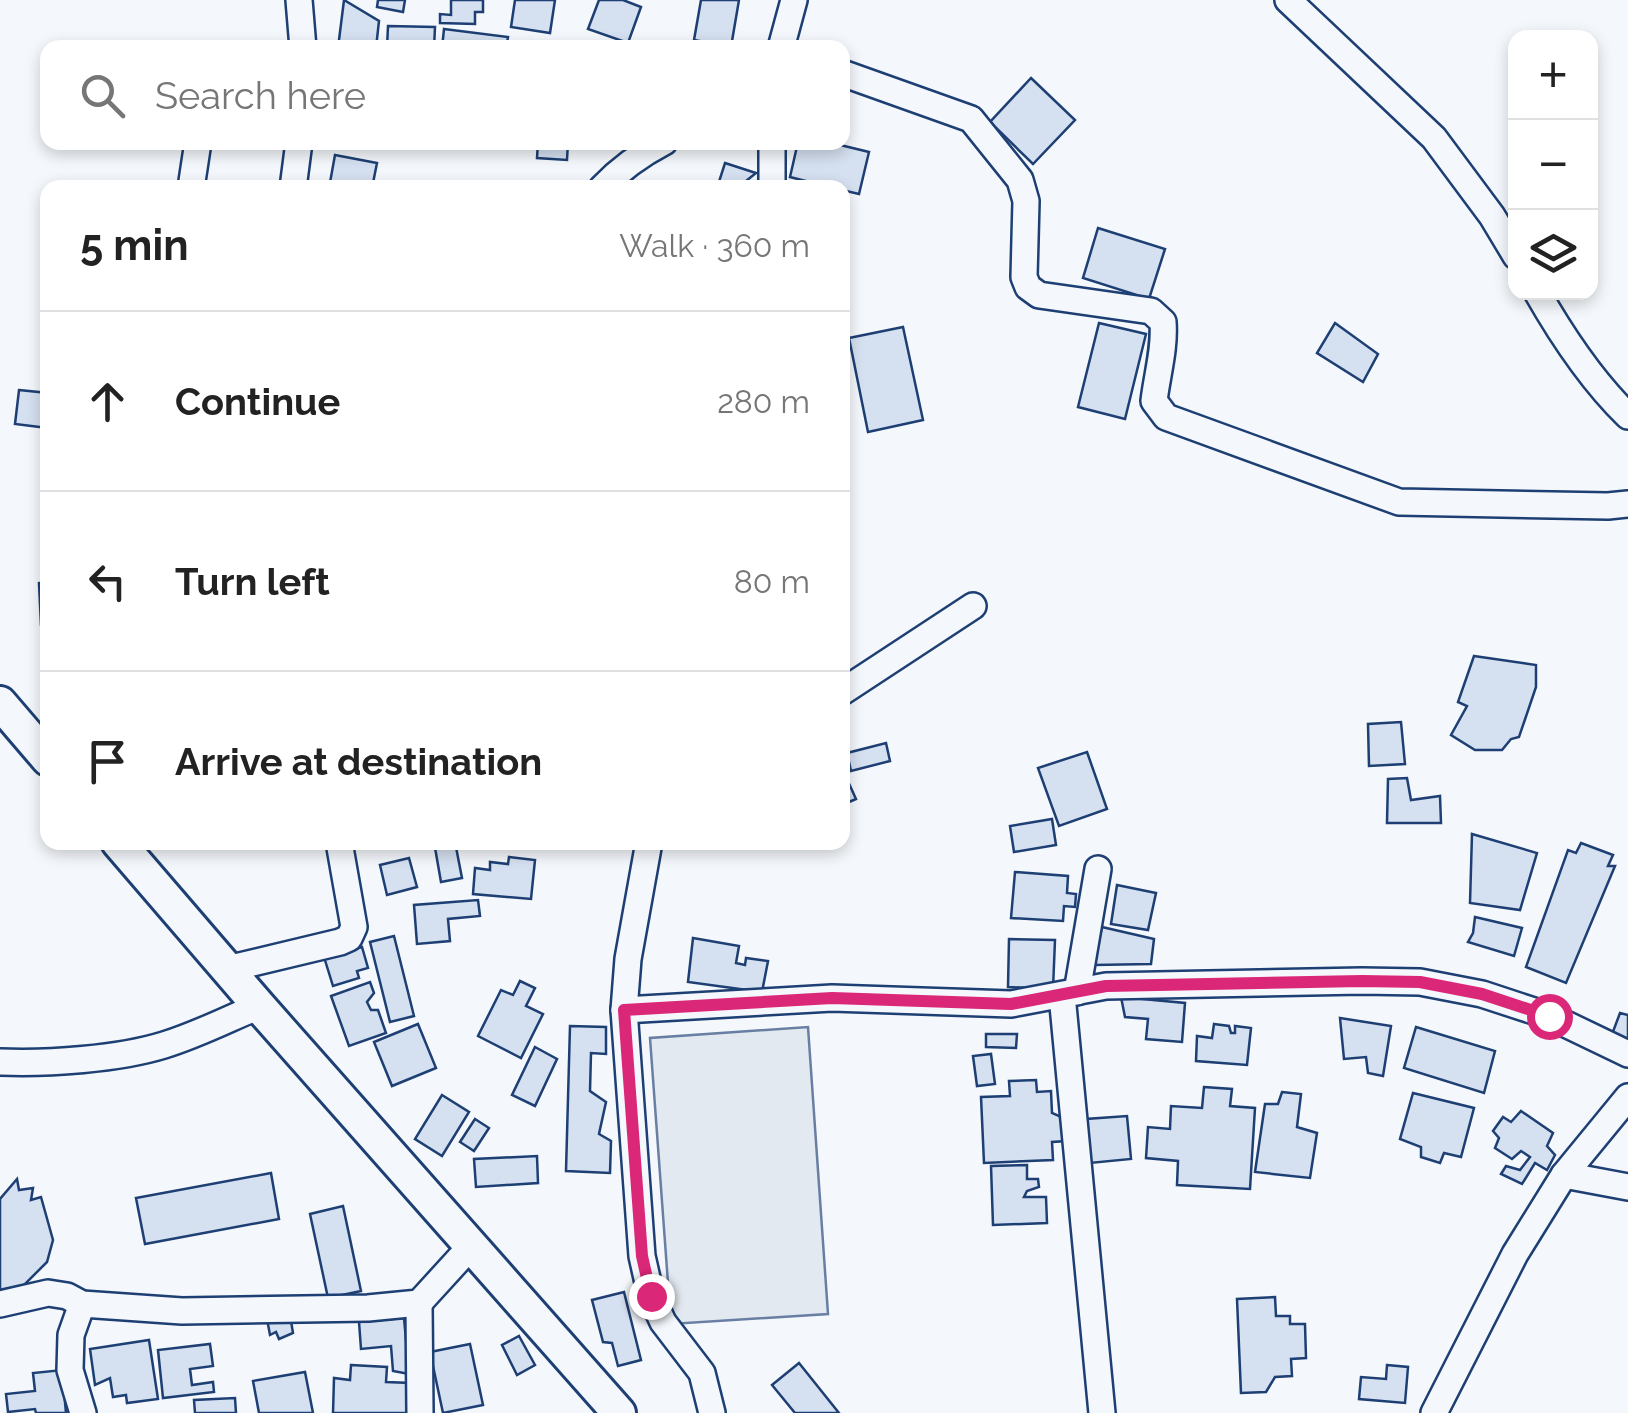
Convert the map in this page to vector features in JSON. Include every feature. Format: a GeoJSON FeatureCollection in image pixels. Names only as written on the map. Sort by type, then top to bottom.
{"type":"FeatureCollection","features":[{"type":"Feature","properties":{"kind":"main road"},"geometry":{"type":"LineString","coordinates":[[0,703],[40,750]]}},
{"type":"Feature","properties":{"kind":"main road"},"geometry":{"type":"LineString","coordinates":[[125,850],[619,1413]]}},
{"type":"Feature","properties":{"kind":"street"},"geometry":{"type":"LineString","coordinates":[[299,0],[302,40]]}},
{"type":"Feature","properties":{"kind":"street"},"geometry":{"type":"LineString","coordinates":[[783,40],[794,0]]}},
{"type":"Feature","properties":{"kind":"street"},"geometry":{"type":"LineString","coordinates":[[1288,0],[1434,138],[1508,243]]}},
{"type":"Feature","properties":{"kind":"street"},"geometry":{"type":"LineString","coordinates":[[850,76],[971,119],[1020,180],[1026,201],[1024,277],[1028,287],[1039,295],[1150,310],[1163,322],[1164,343],[1154,401],[1166,417],[1398,502],[1628,504]]}},
{"type":"Feature","properties":{"kind":"street"},"geometry":{"type":"LineString","coordinates":[[192,180],[197,150]]}},
{"type":"Feature","properties":{"kind":"street"},"geometry":{"type":"LineString","coordinates":[[294,180],[297,150]]}},
{"type":"Feature","properties":{"kind":"street"},"geometry":{"type":"LineString","coordinates":[[609,180],[649,150]]}},
{"type":"Feature","properties":{"kind":"street"},"geometry":{"type":"LineString","coordinates":[[772,150],[772,180]]}},
{"type":"Feature","properties":{"kind":"street"},"geometry":{"type":"LineString","coordinates":[[1541,300],[1608,396],[1628,416]]}},
{"type":"Feature","properties":{"kind":"street"},"geometry":{"type":"LineString","coordinates":[[850,687],[972,606]]}},
{"type":"Feature","properties":{"kind":"street"},"geometry":{"type":"LineString","coordinates":[[227,969],[349,938],[354,927],[340,850]]}},
{"type":"Feature","properties":{"kind":"street"},"geometry":{"type":"LineString","coordinates":[[648,850],[628,959],[624,1010],[642,1256],[651,1296],[664,1322],[702,1372],[712,1413]]}},
{"type":"Feature","properties":{"kind":"street"},"geometry":{"type":"LineString","coordinates":[[1098,869],[1070,994],[1102,1413]]}},
{"type":"Feature","properties":{"kind":"street"},"geometry":{"type":"LineString","coordinates":[[624,1010],[832,998],[1011,1004],[1106,986],[1420,982],[1482,994],[1549,1016],[1628,1054]]}},
{"type":"Feature","properties":{"kind":"street"},"geometry":{"type":"LineString","coordinates":[[0,1062],[104,1056],[163,1046],[260,1006]]}},
{"type":"Feature","properties":{"kind":"street"},"geometry":{"type":"LineString","coordinates":[[1434,1413],[1515,1254],[1564,1175],[1628,1097]]}},
{"type":"Feature","properties":{"kind":"street"},"geometry":{"type":"LineString","coordinates":[[1564,1175],[1628,1187]]}},
{"type":"Feature","properties":{"kind":"street"},"geometry":{"type":"LineString","coordinates":[[0,1304],[48,1294],[66,1296],[82,1304],[182,1311],[368,1308],[419,1303],[471,1246]]}},
{"type":"Feature","properties":{"kind":"street"},"geometry":{"type":"LineString","coordinates":[[419,1303],[420,1413]]}},
{"type":"Feature","properties":{"kind":"street"},"geometry":{"type":"LineString","coordinates":[[82,1304],[71,1335],[70,1370],[83,1413]]}},
{"type":"Feature","properties":{"kind":"shaded area"},"geometry":{"type":"Polygon","coordinates":[[[808,1027],[828,1314],[671,1324],[650,1038],[808,1027]]]}},
{"type":"Feature","properties":{"kind":"building"},"geometry":{"type":"Polygon","coordinates":[[[344,0],[379,21],[377,40],[339,40],[344,0]]]}},
{"type":"Feature","properties":{"kind":"building"},"geometry":{"type":"Polygon","coordinates":[[[378,0],[405,0],[403,12],[377,7],[378,0]]]}},
{"type":"Feature","properties":{"kind":"building"},"geometry":{"type":"Polygon","coordinates":[[[451,0],[483,0],[483,12],[475,12],[475,24],[440,23],[440,14],[451,15],[451,0]]]}},
{"type":"Feature","properties":{"kind":"building"},"geometry":{"type":"Polygon","coordinates":[[[515,0],[555,0],[550,33],[511,27],[515,0]]]}},
{"type":"Feature","properties":{"kind":"building"},"geometry":{"type":"Polygon","coordinates":[[[599,0],[623,0],[641,7],[629,40],[588,29],[599,0]]]}},
{"type":"Feature","properties":{"kind":"building"},"geometry":{"type":"Polygon","coordinates":[[[701,0],[739,0],[732,40],[694,40],[701,0]]]}},
{"type":"Feature","properties":{"kind":"building"},"geometry":{"type":"Polygon","coordinates":[[[388,26],[435,27],[434,40],[387,40],[388,26]]]}},
{"type":"Feature","properties":{"kind":"building"},"geometry":{"type":"Polygon","coordinates":[[[444,29],[508,37],[507,40],[443,40],[444,29]]]}},
{"type":"Feature","properties":{"kind":"building"},"geometry":{"type":"Polygon","coordinates":[[[1031,78],[1075,120],[1033,164],[990,122],[1031,78]]]}},
{"type":"Feature","properties":{"kind":"building"},"geometry":{"type":"Polygon","coordinates":[[[850,147],[869,152],[859,194],[850,192],[850,180],[790,177],[796,150],[850,147]]]}},
{"type":"Feature","properties":{"kind":"building"},"geometry":{"type":"Polygon","coordinates":[[[538,150],[568,150],[567,160],[537,158],[538,150]]]}},
{"type":"Feature","properties":{"kind":"building"},"geometry":{"type":"Polygon","coordinates":[[[335,155],[377,163],[374,180],[330,180],[335,155]]]}},
{"type":"Feature","properties":{"kind":"building"},"geometry":{"type":"Polygon","coordinates":[[[725,163],[756,173],[747,180],[720,180],[725,163]]]}},
{"type":"Feature","properties":{"kind":"building"},"geometry":{"type":"Polygon","coordinates":[[[1098,228],[1165,249],[1149,299],[1083,278],[1098,228]]]}},
{"type":"Feature","properties":{"kind":"building"},"geometry":{"type":"Polygon","coordinates":[[[1099,323],[1146,334],[1125,419],[1078,407],[1099,323]]]}},
{"type":"Feature","properties":{"kind":"building"},"geometry":{"type":"Polygon","coordinates":[[[1335,323],[1378,354],[1363,382],[1317,353],[1335,323]]]}},
{"type":"Feature","properties":{"kind":"building"},"geometry":{"type":"Polygon","coordinates":[[[903,327],[923,420],[868,432],[850,338],[903,327]]]}},
{"type":"Feature","properties":{"kind":"building"},"geometry":{"type":"Polygon","coordinates":[[[19,390],[40,392],[40,427],[15,424],[19,390]]]}},
{"type":"Feature","properties":{"kind":"building"},"geometry":{"type":"Polygon","coordinates":[[[1474,656],[1536,665],[1536,687],[1519,737],[1511,739],[1502,750],[1475,750],[1451,735],[1467,706],[1458,702],[1474,656]]]}},
{"type":"Feature","properties":{"kind":"building"},"geometry":{"type":"Polygon","coordinates":[[[1401,722],[1405,764],[1369,766],[1368,724],[1401,722]]]}},
{"type":"Feature","properties":{"kind":"building"},"geometry":{"type":"Polygon","coordinates":[[[886,743],[890,761],[851,771],[850,752],[886,743]]]}},
{"type":"Feature","properties":{"kind":"building"},"geometry":{"type":"Polygon","coordinates":[[[1087,752],[1107,809],[1059,826],[1038,768],[1087,752]]]}},
{"type":"Feature","properties":{"kind":"building"},"geometry":{"type":"Polygon","coordinates":[[[1407,778],[1411,800],[1440,796],[1441,823],[1387,823],[1388,779],[1407,778]]]}},
{"type":"Feature","properties":{"kind":"building"},"geometry":{"type":"Polygon","coordinates":[[[1052,819],[1056,845],[1014,852],[1010,826],[1052,819]]]}},
{"type":"Feature","properties":{"kind":"building"},"geometry":{"type":"Polygon","coordinates":[[[1472,834],[1537,853],[1520,910],[1470,903],[1472,834]]]}},
{"type":"Feature","properties":{"kind":"building"},"geometry":{"type":"Polygon","coordinates":[[[1581,843],[1613,855],[1608,866],[1615,866],[1566,983],[1526,967],[1568,850],[1576,853],[1581,843]]]}},
{"type":"Feature","properties":{"kind":"building"},"geometry":{"type":"Polygon","coordinates":[[[435,850],[457,850],[462,878],[441,882],[435,850]]]}},
{"type":"Feature","properties":{"kind":"building"},"geometry":{"type":"Polygon","coordinates":[[[509,857],[535,860],[531,899],[473,894],[475,868],[490,870],[490,862],[508,864],[509,857]]]}},
{"type":"Feature","properties":{"kind":"building"},"geometry":{"type":"Polygon","coordinates":[[[409,858],[417,887],[387,895],[380,865],[409,858]]]}},
{"type":"Feature","properties":{"kind":"building"},"geometry":{"type":"Polygon","coordinates":[[[1015,872],[1068,876],[1067,893],[1076,894],[1075,907],[1064,906],[1063,921],[1011,918],[1015,872]]]}},
{"type":"Feature","properties":{"kind":"building"},"geometry":{"type":"Polygon","coordinates":[[[1117,885],[1156,893],[1148,930],[1111,924],[1117,885]]]}},
{"type":"Feature","properties":{"kind":"building"},"geometry":{"type":"Polygon","coordinates":[[[478,900],[480,916],[448,919],[450,941],[417,944],[414,905],[478,900]]]}},
{"type":"Feature","properties":{"kind":"building"},"geometry":{"type":"Polygon","coordinates":[[[1475,917],[1522,928],[1514,956],[1468,942],[1475,917]]]}},
{"type":"Feature","properties":{"kind":"building"},"geometry":{"type":"Polygon","coordinates":[[[1102,927],[1154,939],[1151,964],[1094,965],[1102,927]]]}},
{"type":"Feature","properties":{"kind":"building"},"geometry":{"type":"Polygon","coordinates":[[[394,936],[414,1016],[390,1022],[370,942],[394,936]]]}},
{"type":"Feature","properties":{"kind":"building"},"geometry":{"type":"Polygon","coordinates":[[[693,938],[739,946],[736,963],[745,965],[746,958],[768,961],[762,992],[688,982],[693,938]]]}},
{"type":"Feature","properties":{"kind":"building"},"geometry":{"type":"Polygon","coordinates":[[[1009,939],[1055,940],[1053,989],[1008,987],[1009,939]]]}},
{"type":"Feature","properties":{"kind":"building"},"geometry":{"type":"Polygon","coordinates":[[[362,947],[368,968],[357,971],[359,978],[333,986],[324,957],[362,947]]]}},
{"type":"Feature","properties":{"kind":"building"},"geometry":{"type":"Polygon","coordinates":[[[520,981],[535,988],[526,1006],[543,1014],[521,1058],[478,1036],[501,990],[513,995],[520,981]]]}},
{"type":"Feature","properties":{"kind":"building"},"geometry":{"type":"Polygon","coordinates":[[[370,982],[374,993],[367,1002],[371,1010],[378,1010],[386,1033],[349,1046],[331,996],[370,982]]]}},
{"type":"Feature","properties":{"kind":"building"},"geometry":{"type":"Polygon","coordinates":[[[1121,997],[1185,1003],[1182,1042],[1146,1039],[1148,1019],[1125,1017],[1121,997]]]}},
{"type":"Feature","properties":{"kind":"building"},"geometry":{"type":"Polygon","coordinates":[[[1620,1013],[1628,1015],[1628,1043],[1611,1037],[1620,1013]]]}},
{"type":"Feature","properties":{"kind":"building"},"geometry":{"type":"Polygon","coordinates":[[[1340,1018],[1391,1026],[1383,1076],[1368,1073],[1366,1057],[1344,1059],[1340,1018]]]}},
{"type":"Feature","properties":{"kind":"building"},"geometry":{"type":"Polygon","coordinates":[[[418,1024],[436,1068],[392,1086],[374,1042],[418,1024]]]}},
{"type":"Feature","properties":{"kind":"building"},"geometry":{"type":"Polygon","coordinates":[[[1214,1024],[1229,1026],[1231,1033],[1235,1033],[1235,1026],[1251,1028],[1247,1065],[1196,1061],[1197,1036],[1212,1038],[1214,1024]]]}},
{"type":"Feature","properties":{"kind":"building"},"geometry":{"type":"Polygon","coordinates":[[[570,1026],[606,1027],[606,1054],[591,1053],[590,1091],[606,1102],[599,1134],[611,1141],[610,1173],[566,1171],[570,1026]]]}},
{"type":"Feature","properties":{"kind":"building"},"geometry":{"type":"Polygon","coordinates":[[[1416,1027],[1495,1051],[1484,1093],[1404,1068],[1416,1027]]]}},
{"type":"Feature","properties":{"kind":"building"},"geometry":{"type":"Polygon","coordinates":[[[986,1034],[1017,1034],[1016,1048],[986,1047],[986,1034]]]}},
{"type":"Feature","properties":{"kind":"building"},"geometry":{"type":"Polygon","coordinates":[[[535,1047],[557,1059],[535,1106],[512,1095],[535,1047]]]}},
{"type":"Feature","properties":{"kind":"building"},"geometry":{"type":"Polygon","coordinates":[[[991,1054],[995,1084],[977,1086],[973,1056],[991,1054]]]}},
{"type":"Feature","properties":{"kind":"building"},"geometry":{"type":"Polygon","coordinates":[[[1036,1080],[1037,1092],[1051,1091],[1052,1113],[1066,1119],[1067,1141],[1052,1142],[1053,1160],[984,1163],[981,1097],[1010,1096],[1009,1081],[1036,1080]]]}},
{"type":"Feature","properties":{"kind":"building"},"geometry":{"type":"Polygon","coordinates":[[[1204,1087],[1232,1089],[1230,1106],[1255,1108],[1250,1189],[1177,1185],[1178,1161],[1146,1158],[1148,1127],[1170,1129],[1171,1106],[1202,1108],[1204,1087]]]}},
{"type":"Feature","properties":{"kind":"building"},"geometry":{"type":"Polygon","coordinates":[[[1282,1092],[1301,1094],[1297,1127],[1317,1133],[1310,1178],[1255,1172],[1265,1104],[1278,1104],[1282,1092]]]}},
{"type":"Feature","properties":{"kind":"building"},"geometry":{"type":"Polygon","coordinates":[[[1413,1093],[1474,1108],[1461,1157],[1444,1153],[1440,1163],[1421,1157],[1421,1147],[1400,1139],[1413,1093]]]}},
{"type":"Feature","properties":{"kind":"building"},"geometry":{"type":"Polygon","coordinates":[[[442,1095],[469,1112],[442,1156],[415,1139],[442,1095]]]}},
{"type":"Feature","properties":{"kind":"building"},"geometry":{"type":"Polygon","coordinates":[[[1521,1111],[1553,1133],[1547,1146],[1555,1155],[1547,1170],[1535,1163],[1522,1184],[1501,1174],[1506,1166],[1520,1170],[1530,1157],[1521,1151],[1512,1159],[1495,1148],[1499,1138],[1493,1131],[1503,1117],[1511,1122],[1521,1111]]]}},
{"type":"Feature","properties":{"kind":"building"},"geometry":{"type":"Polygon","coordinates":[[[1127,1116],[1131,1159],[1090,1163],[1086,1119],[1127,1116]]]}},
{"type":"Feature","properties":{"kind":"building"},"geometry":{"type":"Polygon","coordinates":[[[475,1119],[489,1128],[474,1151],[460,1142],[475,1119]]]}},
{"type":"Feature","properties":{"kind":"building"},"geometry":{"type":"Polygon","coordinates":[[[537,1156],[538,1183],[476,1187],[474,1159],[537,1156]]]}},
{"type":"Feature","properties":{"kind":"building"},"geometry":{"type":"Polygon","coordinates":[[[1027,1165],[1027,1179],[1038,1179],[1039,1187],[1027,1191],[1024,1197],[1046,1197],[1047,1223],[993,1225],[991,1166],[1027,1165]]]}},
{"type":"Feature","properties":{"kind":"building"},"geometry":{"type":"Polygon","coordinates":[[[271,1173],[279,1219],[145,1244],[136,1198],[271,1173]]]}},
{"type":"Feature","properties":{"kind":"building"},"geometry":{"type":"Polygon","coordinates":[[[17,1179],[19,1190],[33,1188],[31,1200],[41,1197],[53,1240],[47,1262],[12,1297],[0,1296],[0,1199],[17,1179]]]}},
{"type":"Feature","properties":{"kind":"building"},"geometry":{"type":"Polygon","coordinates":[[[343,1206],[361,1291],[328,1298],[310,1214],[343,1206]]]}},
{"type":"Feature","properties":{"kind":"building"},"geometry":{"type":"Polygon","coordinates":[[[624,1292],[641,1360],[618,1366],[612,1343],[603,1342],[592,1300],[624,1292]]]}},
{"type":"Feature","properties":{"kind":"building"},"geometry":{"type":"Polygon","coordinates":[[[1275,1297],[1276,1316],[1290,1316],[1290,1324],[1305,1324],[1306,1358],[1291,1359],[1292,1376],[1275,1377],[1266,1392],[1241,1393],[1237,1299],[1275,1297]]]}},
{"type":"Feature","properties":{"kind":"building"},"geometry":{"type":"Polygon","coordinates":[[[290,1315],[293,1333],[279,1339],[276,1332],[270,1335],[267,1319],[290,1315]]]}},
{"type":"Feature","properties":{"kind":"building"},"geometry":{"type":"Polygon","coordinates":[[[404,1318],[409,1374],[393,1371],[391,1346],[361,1349],[359,1322],[404,1318]]]}},
{"type":"Feature","properties":{"kind":"building"},"geometry":{"type":"Polygon","coordinates":[[[519,1336],[535,1365],[517,1375],[502,1345],[519,1336]]]}},
{"type":"Feature","properties":{"kind":"building"},"geometry":{"type":"Polygon","coordinates":[[[149,1340],[158,1399],[127,1403],[126,1395],[113,1397],[110,1378],[95,1385],[90,1349],[149,1340]]]}},
{"type":"Feature","properties":{"kind":"building"},"geometry":{"type":"Polygon","coordinates":[[[210,1344],[213,1366],[190,1369],[192,1385],[213,1382],[214,1392],[163,1398],[158,1350],[210,1344]]]}},
{"type":"Feature","properties":{"kind":"building"},"geometry":{"type":"Polygon","coordinates":[[[470,1344],[483,1405],[443,1413],[430,1352],[470,1344]]]}},
{"type":"Feature","properties":{"kind":"building"},"geometry":{"type":"Polygon","coordinates":[[[799,1363],[839,1413],[795,1413],[772,1385],[799,1363]]]}},
{"type":"Feature","properties":{"kind":"building"},"geometry":{"type":"Polygon","coordinates":[[[351,1365],[387,1367],[386,1382],[411,1383],[409,1413],[333,1413],[334,1378],[350,1380],[351,1365]]]}},
{"type":"Feature","properties":{"kind":"building"},"geometry":{"type":"Polygon","coordinates":[[[1387,1365],[1408,1367],[1405,1403],[1359,1399],[1361,1377],[1386,1379],[1387,1365]]]}},
{"type":"Feature","properties":{"kind":"building"},"geometry":{"type":"Polygon","coordinates":[[[62,1370],[66,1413],[36,1413],[35,1409],[8,1412],[6,1394],[35,1391],[33,1373],[62,1370]]]}},
{"type":"Feature","properties":{"kind":"building"},"geometry":{"type":"Polygon","coordinates":[[[305,1372],[313,1413],[259,1413],[253,1381],[305,1372]]]}},
{"type":"Feature","properties":{"kind":"building"},"geometry":{"type":"Polygon","coordinates":[[[235,1398],[236,1413],[195,1413],[194,1400],[235,1398]]]}},
{"type":"Feature","properties":{"kind":"route"},"geometry":{"type":"LineString","coordinates":[[651,1296],[642,1256],[624,1010],[832,998],[1011,1004],[1106,986],[1362,981],[1420,982],[1482,994],[1549,1016]]}}]}
